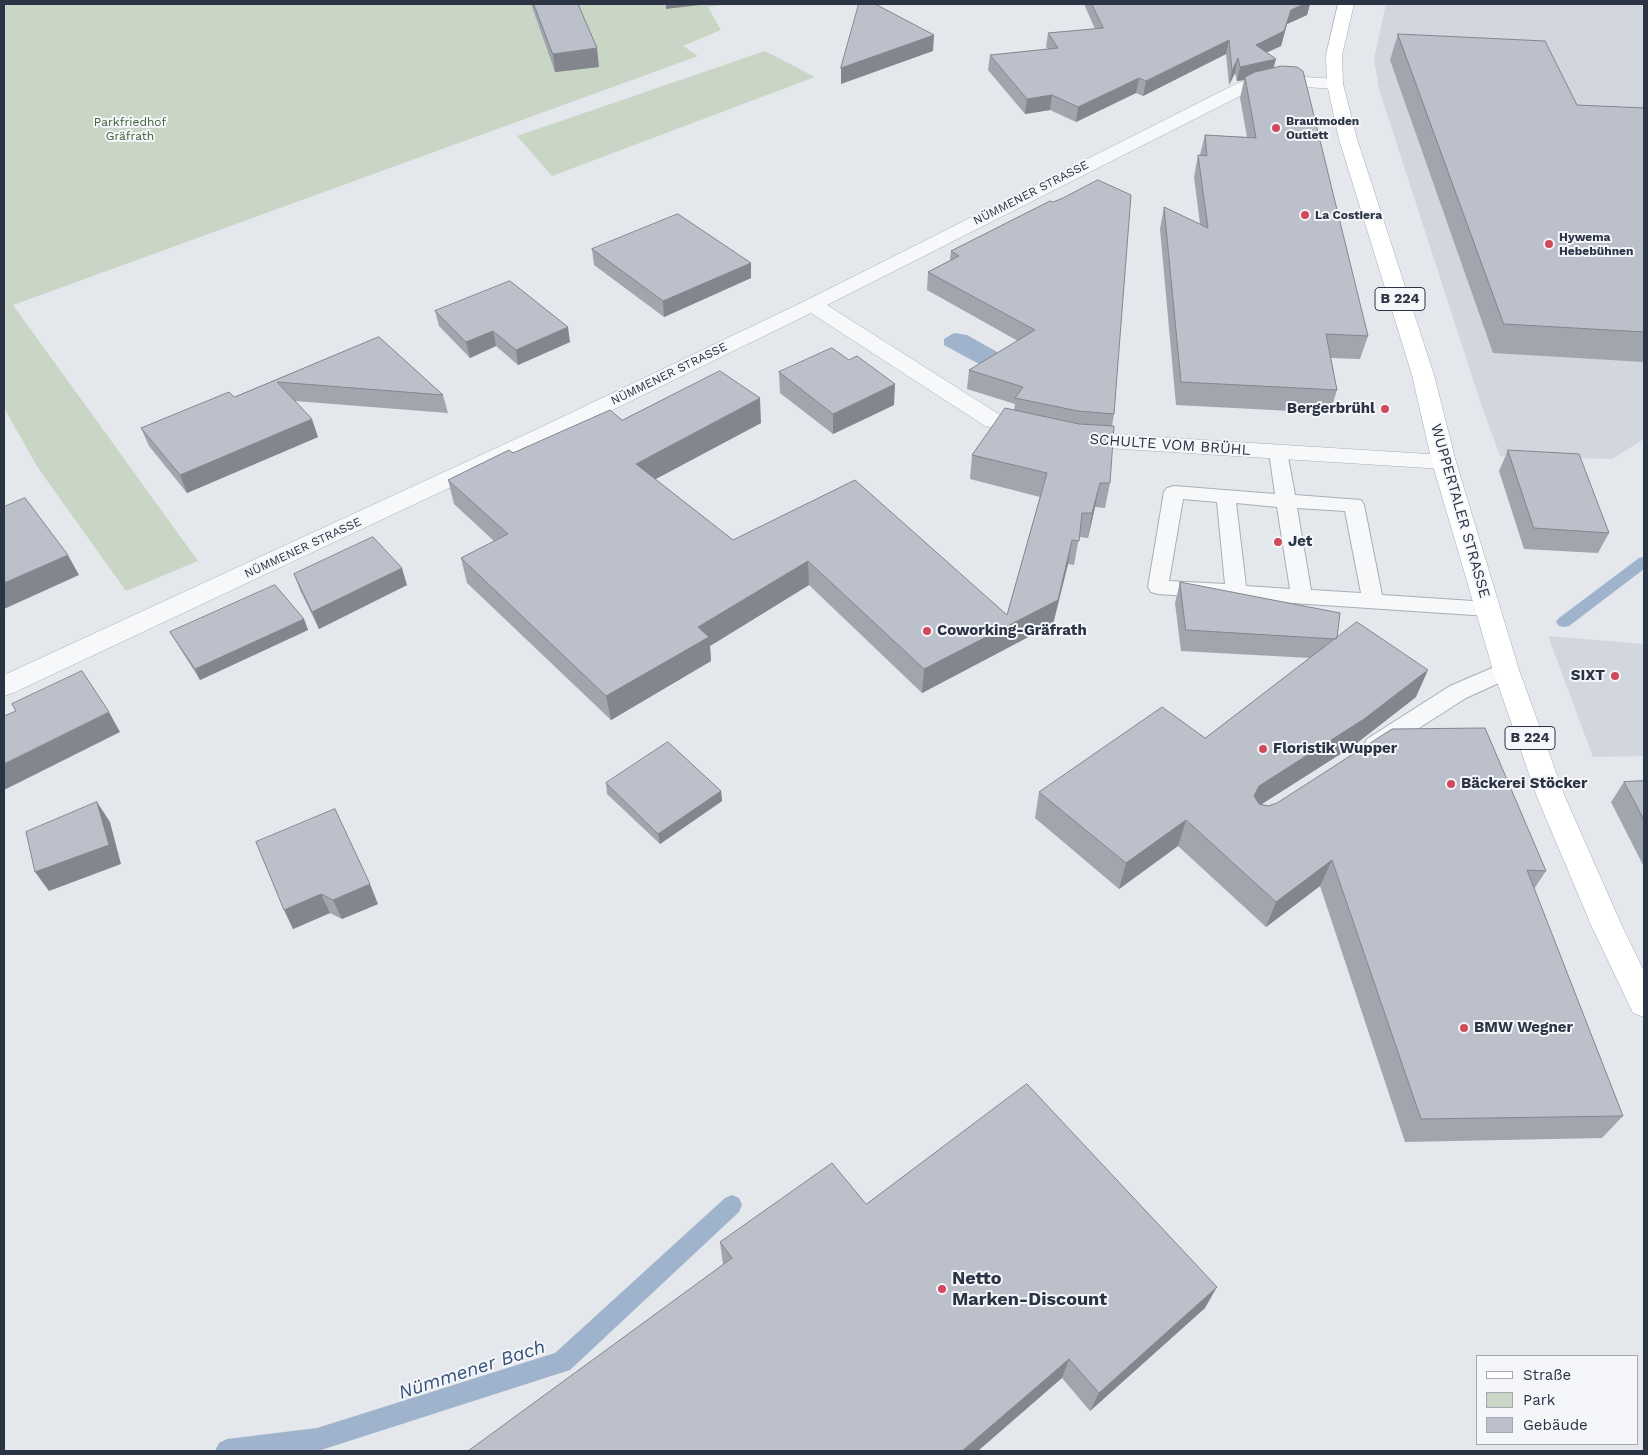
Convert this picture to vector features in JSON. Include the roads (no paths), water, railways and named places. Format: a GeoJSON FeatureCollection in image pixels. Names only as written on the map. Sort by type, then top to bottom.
{"type":"FeatureCollection","features":[{"type":"Feature","properties":{"kind":"main road","name":"WUPPERTALER STRASSE"},"geometry":{"type":"LineString","coordinates":[[1346,4],[1334,55],[1335,84],[1348,139],[1423,375],[1444,462],[1506,670],[1551,797],[1606,927],[1644,1003]]}},
{"type":"Feature","properties":{"kind":"street","name":"NÜMMENER STRASSE"},"geometry":{"type":"LineString","coordinates":[[4,686],[376,514],[812,305],[1252,84],[1275,80],[1335,84]]}},
{"type":"Feature","properties":{"kind":"street","name":"SCHULTE VOM BRÜHL"},"geometry":{"type":"LineString","coordinates":[[812,305],[993,421],[1075,439],[1278,452],[1394,457],[1444,462]]}},
{"type":"Feature","properties":{"kind":"lane"},"geometry":{"type":"LineString","coordinates":[[1278,452],[1302,597]]}},
{"type":"Feature","properties":{"kind":"lane"},"geometry":{"type":"LineString","coordinates":[[1373,600],[1354,505],[1174,492],[1158,587],[1488,609]]}},
{"type":"Feature","properties":{"kind":"lane"},"geometry":{"type":"LineString","coordinates":[[1226,497],[1236,592]]}},
{"type":"Feature","properties":{"kind":"lane"},"geometry":{"type":"LineString","coordinates":[[1358,756],[1458,692],[1506,670]]}},
{"type":"Feature","properties":{"kind":"water"},"geometry":{"type":"Polygon","coordinates":[[[954,333],[967,335],[999,353],[981,364],[977,363],[944,345],[944,339],[954,333]]]}},
{"type":"Feature","properties":{"kind":"waterway","name":"Nümmener Bach"},"geometry":{"type":"LineString","coordinates":[[1564,622],[1644,562]]}},
{"type":"Feature","properties":{"kind":"waterway","name":"Nümmener Bach"},"geometry":{"type":"LineString","coordinates":[[227,1451],[317,1440],[562,1362],[732,1205]]}},
{"type":"Feature","properties":{"kind":"place","name":"Brautmoden Outlett"},"geometry":{"type":"Point","coordinates":[1276,128]}},
{"type":"Feature","properties":{"kind":"place","name":"La Costiera"},"geometry":{"type":"Point","coordinates":[1305,215]}},
{"type":"Feature","properties":{"kind":"place","name":"Hywema Hebebühnen"},"geometry":{"type":"Point","coordinates":[1549,244]}},
{"type":"Feature","properties":{"kind":"place","name":"Bergerbrühl"},"geometry":{"type":"Point","coordinates":[1385,409]}},
{"type":"Feature","properties":{"kind":"place","name":"Jet"},"geometry":{"type":"Point","coordinates":[1278,542]}},
{"type":"Feature","properties":{"kind":"place","name":"Coworking-Gräfrath"},"geometry":{"type":"Point","coordinates":[927,631]}},
{"type":"Feature","properties":{"kind":"place","name":"SIXT"},"geometry":{"type":"Point","coordinates":[1615,676]}},
{"type":"Feature","properties":{"kind":"place","name":"Floristik Wupper"},"geometry":{"type":"Point","coordinates":[1263,749]}},
{"type":"Feature","properties":{"kind":"place","name":"Bäckerei Stöcker"},"geometry":{"type":"Point","coordinates":[1451,784]}},
{"type":"Feature","properties":{"kind":"place","name":"BMW Wegner"},"geometry":{"type":"Point","coordinates":[1464,1028]}},
{"type":"Feature","properties":{"kind":"place","name":"Netto Marken-Discount"},"geometry":{"type":"Point","coordinates":[942,1289]}},
{"type":"Feature","properties":{"kind":"park label","name":"Parkfriedhof Gräfrath"},"geometry":{"type":"Point","coordinates":[130,129]}}]}
